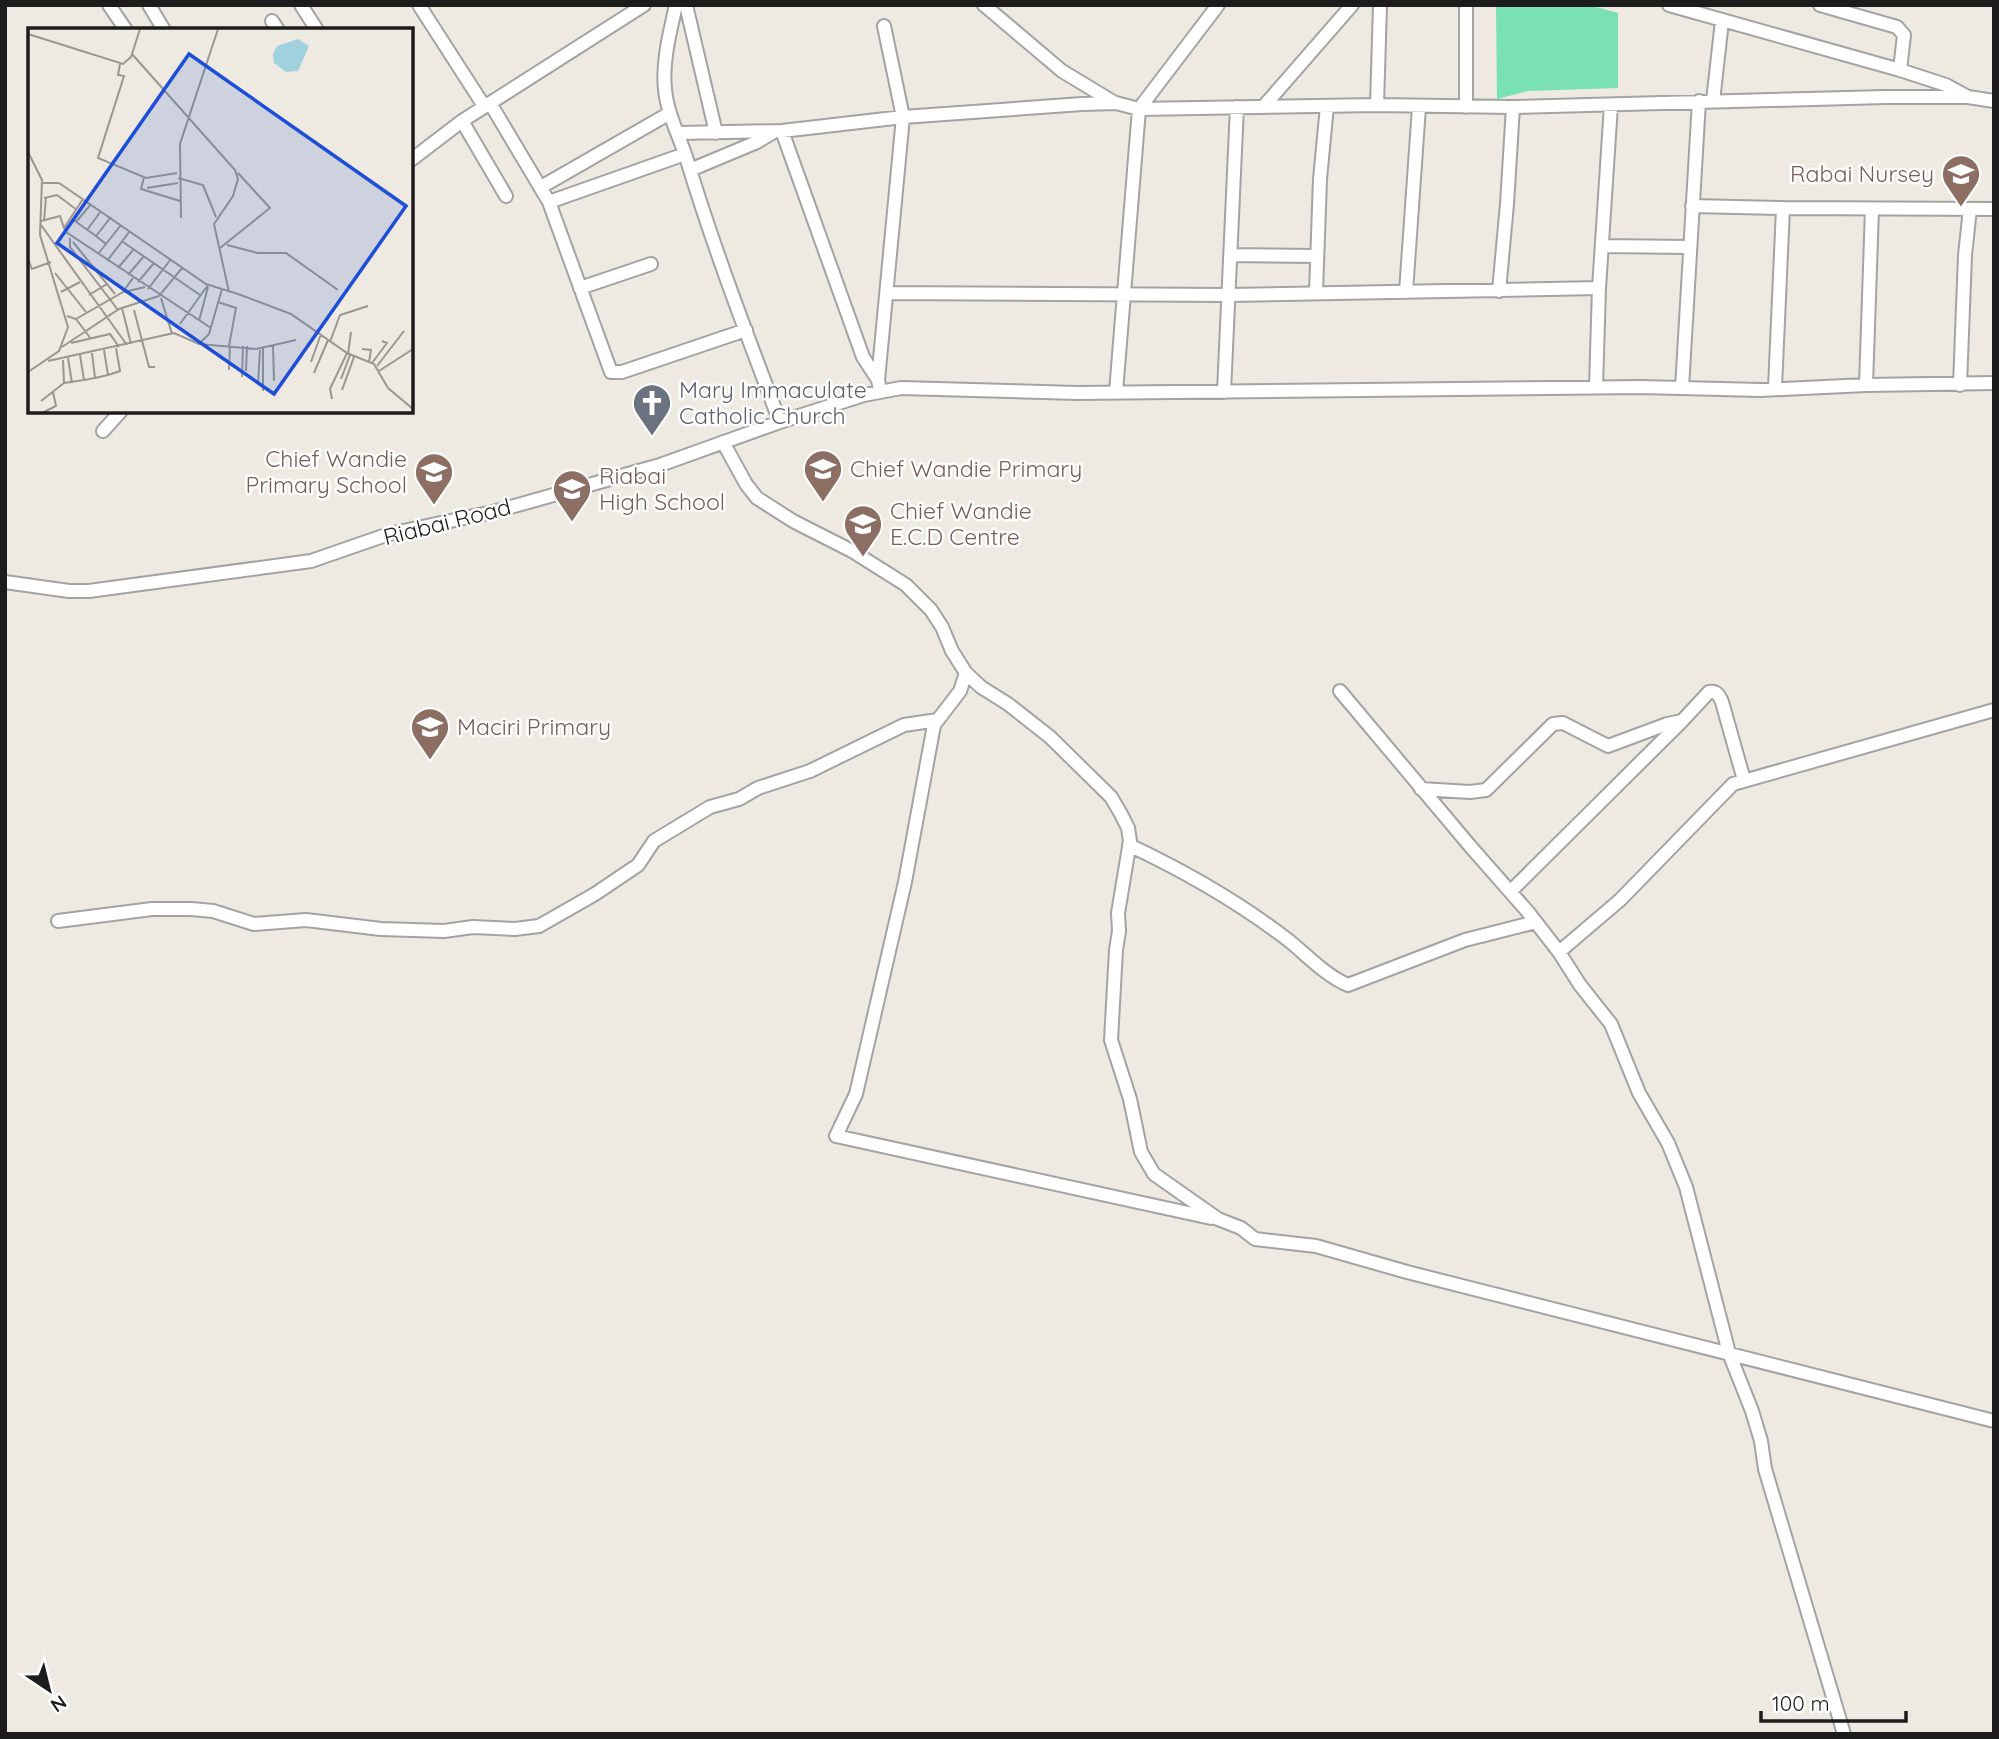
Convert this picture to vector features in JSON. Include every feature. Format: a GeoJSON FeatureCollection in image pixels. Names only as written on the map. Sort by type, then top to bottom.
{"type":"FeatureCollection","features":[{"type":"Feature","properties":{"kind":"street"},"geometry":{"type":"LineString","coordinates":[[109,5],[125,28]]}},
{"type":"Feature","properties":{"kind":"street"},"geometry":{"type":"LineString","coordinates":[[149,5],[163,28]]}},
{"type":"Feature","properties":{"kind":"street"},"geometry":{"type":"LineString","coordinates":[[301,5],[316,28]]}},
{"type":"Feature","properties":{"kind":"street"},"geometry":{"type":"LineString","coordinates":[[419,5],[549,202],[609,368],[615,373],[746,330]]}},
{"type":"Feature","properties":{"kind":"street"},"geometry":{"type":"LineString","coordinates":[[413,158],[462,121],[644,5]]}},
{"type":"Feature","properties":{"kind":"street"},"geometry":{"type":"LineString","coordinates":[[676,5],[664,67],[670,113],[679,133],[694,188],[780,422]]}},
{"type":"Feature","properties":{"kind":"street"},"geometry":{"type":"LineString","coordinates":[[686,5],[716,133]]}},
{"type":"Feature","properties":{"kind":"street"},"geometry":{"type":"LineString","coordinates":[[984,5],[1062,71],[1115,103],[1139,109],[1377,105],[1513,107],[1713,101],[1992,98]]}},
{"type":"Feature","properties":{"kind":"street"},"geometry":{"type":"LineString","coordinates":[[1115,392],[1139,109],[1218,5]]}},
{"type":"Feature","properties":{"kind":"street"},"geometry":{"type":"LineString","coordinates":[[1264,106],[1352,5]]}},
{"type":"Feature","properties":{"kind":"street"},"geometry":{"type":"LineString","coordinates":[[1377,105],[1380,5]]}},
{"type":"Feature","properties":{"kind":"street"},"geometry":{"type":"LineString","coordinates":[[1465,107],[1466,5]]}},
{"type":"Feature","properties":{"kind":"street"},"geometry":{"type":"LineString","coordinates":[[1669,5],[1900,70],[1946,85],[1968,97]]}},
{"type":"Feature","properties":{"kind":"street"},"geometry":{"type":"LineString","coordinates":[[1820,5],[1902,30],[1905,45],[1900,70]]}},
{"type":"Feature","properties":{"kind":"street"},"geometry":{"type":"LineString","coordinates":[[1713,101],[1722,21]]}},
{"type":"Feature","properties":{"kind":"street"},"geometry":{"type":"LineString","coordinates":[[879,385],[903,117],[884,26]]}},
{"type":"Feature","properties":{"kind":"street"},"geometry":{"type":"LineString","coordinates":[[1682,388],[1699,102]]}},
{"type":"Feature","properties":{"kind":"street"},"geometry":{"type":"LineString","coordinates":[[679,133],[778,131],[903,117],[1115,103]]}},
{"type":"Feature","properties":{"kind":"street"},"geometry":{"type":"LineString","coordinates":[[1596,387],[1599,288],[1611,105]]}},
{"type":"Feature","properties":{"kind":"street"},"geometry":{"type":"LineString","coordinates":[[1316,292],[1327,106]]}},
{"type":"Feature","properties":{"kind":"street"},"geometry":{"type":"LineString","coordinates":[[1224,391],[1237,107]]}},
{"type":"Feature","properties":{"kind":"street"},"geometry":{"type":"LineString","coordinates":[[1406,292],[1419,107]]}},
{"type":"Feature","properties":{"kind":"street"},"geometry":{"type":"LineString","coordinates":[[1499,291],[1513,107]]}},
{"type":"Feature","properties":{"kind":"street"},"geometry":{"type":"LineString","coordinates":[[541,187],[670,113]]}},
{"type":"Feature","properties":{"kind":"street"},"geometry":{"type":"LineString","coordinates":[[462,121],[506,196]]}},
{"type":"Feature","properties":{"kind":"street"},"geometry":{"type":"LineString","coordinates":[[690,170],[778,131]]}},
{"type":"Feature","properties":{"kind":"street"},"geometry":{"type":"LineString","coordinates":[[778,131],[863,357],[879,385]]}},
{"type":"Feature","properties":{"kind":"street"},"geometry":{"type":"LineString","coordinates":[[549,202],[685,154]]}},
{"type":"Feature","properties":{"kind":"street"},"geometry":{"type":"LineString","coordinates":[[1692,206],[1994,209]]}},
{"type":"Feature","properties":{"kind":"street"},"geometry":{"type":"LineString","coordinates":[[1775,388],[1783,208]]}},
{"type":"Feature","properties":{"kind":"street"},"geometry":{"type":"LineString","coordinates":[[1866,385],[1872,209]]}},
{"type":"Feature","properties":{"kind":"street"},"geometry":{"type":"LineString","coordinates":[[1960,384],[1969,209]]}},
{"type":"Feature","properties":{"kind":"street"},"geometry":{"type":"LineString","coordinates":[[1602,246],[1689,247]]}},
{"type":"Feature","properties":{"kind":"street"},"geometry":{"type":"LineString","coordinates":[[1231,255],[1317,256]]}},
{"type":"Feature","properties":{"kind":"street"},"geometry":{"type":"LineString","coordinates":[[580,288],[651,264]]}},
{"type":"Feature","properties":{"kind":"street"},"geometry":{"type":"LineString","coordinates":[[887,293],[1093,293],[1123,296],[1599,288]]}},
{"type":"Feature","properties":{"kind":"street","name":"Riabai Road"},"geometry":{"type":"LineString","coordinates":[[5,582],[69,591],[89,591],[312,561],[389,534],[493,512],[660,465],[879,385],[901,388],[1115,392],[1596,387],[1745,390],[1994,383]]}},
{"type":"Feature","properties":{"kind":"street"},"geometry":{"type":"LineString","coordinates":[[103,431],[119,413]]}},
{"type":"Feature","properties":{"kind":"street"},"geometry":{"type":"LineString","coordinates":[[723,442],[746,484],[757,498],[852,551],[906,586],[931,610],[966,673],[1050,737],[1111,797],[1128,828],[1129,845],[1118,913],[1112,1049],[1130,1099],[1141,1152],[1154,1174],[1218,1219]]}},
{"type":"Feature","properties":{"kind":"street"},"geometry":{"type":"LineString","coordinates":[[966,673],[960,691],[938,720],[929,746],[905,882],[856,1094],[836,1136],[1218,1219],[1241,1228],[1255,1239],[1316,1246],[1408,1272],[1994,1421]]}},
{"type":"Feature","properties":{"kind":"street"},"geometry":{"type":"LineString","coordinates":[[1340,691],[1511,891],[1611,1024],[1639,1093],[1668,1143],[1686,1187],[1729,1353],[1752,1411],[1761,1441],[1765,1469],[1844,1734]]}},
{"type":"Feature","properties":{"kind":"street"},"geometry":{"type":"LineString","coordinates":[[1511,891],[1709,692],[1719,695],[1744,780]]}},
{"type":"Feature","properties":{"kind":"street"},"geometry":{"type":"LineString","coordinates":[[1559,952],[1620,900],[1728,788],[1744,780],[1994,710]]}},
{"type":"Feature","properties":{"kind":"street"},"geometry":{"type":"LineString","coordinates":[[58,921],[152,909],[191,909],[213,911],[254,924],[306,920],[381,929],[444,931],[474,927],[514,929],[539,926],[595,894],[638,865],[654,841],[710,807],[739,799],[758,788],[810,771],[904,725],[938,720]]}},
{"type":"Feature","properties":{"kind":"street"},"geometry":{"type":"LineString","coordinates":[[1422,789],[1471,792],[1486,790],[1532,747],[1549,727],[1558,722],[1608,746],[1682,721]]}},
{"type":"Feature","properties":{"kind":"street"},"geometry":{"type":"LineString","coordinates":[[1129,845],[1243,909],[1288,940],[1336,979],[1348,985],[1357,984],[1465,940],[1536,922]]}},
{"type":"Feature","properties":{"kind":"green space"},"geometry":{"type":"Polygon","coordinates":[[[1496,5],[1589,5],[1618,13],[1618,88],[1528,91],[1497,99],[1496,5]]]}},
{"type":"Feature","properties":{"kind":"place","name":"Rabai Nursey"},"geometry":{"type":"Point","coordinates":[1961,208]}},
{"type":"Feature","properties":{"kind":"place","name":"Mary Immaculate Catholic Church"},"geometry":{"type":"Point","coordinates":[652,437]}},
{"type":"Feature","properties":{"kind":"place","name":"Chief Wandie Primary"},"geometry":{"type":"Point","coordinates":[823,503]}},
{"type":"Feature","properties":{"kind":"place","name":"Chief Wandie Primary School"},"geometry":{"type":"Point","coordinates":[434,506]}},
{"type":"Feature","properties":{"kind":"place","name":"Riabai High School"},"geometry":{"type":"Point","coordinates":[572,523]}},
{"type":"Feature","properties":{"kind":"place","name":"Chief Wandie E.C.D Centre"},"geometry":{"type":"Point","coordinates":[863,558]}},
{"type":"Feature","properties":{"kind":"place","name":"Maciri Primary"},"geometry":{"type":"Point","coordinates":[430,761]}}]}
